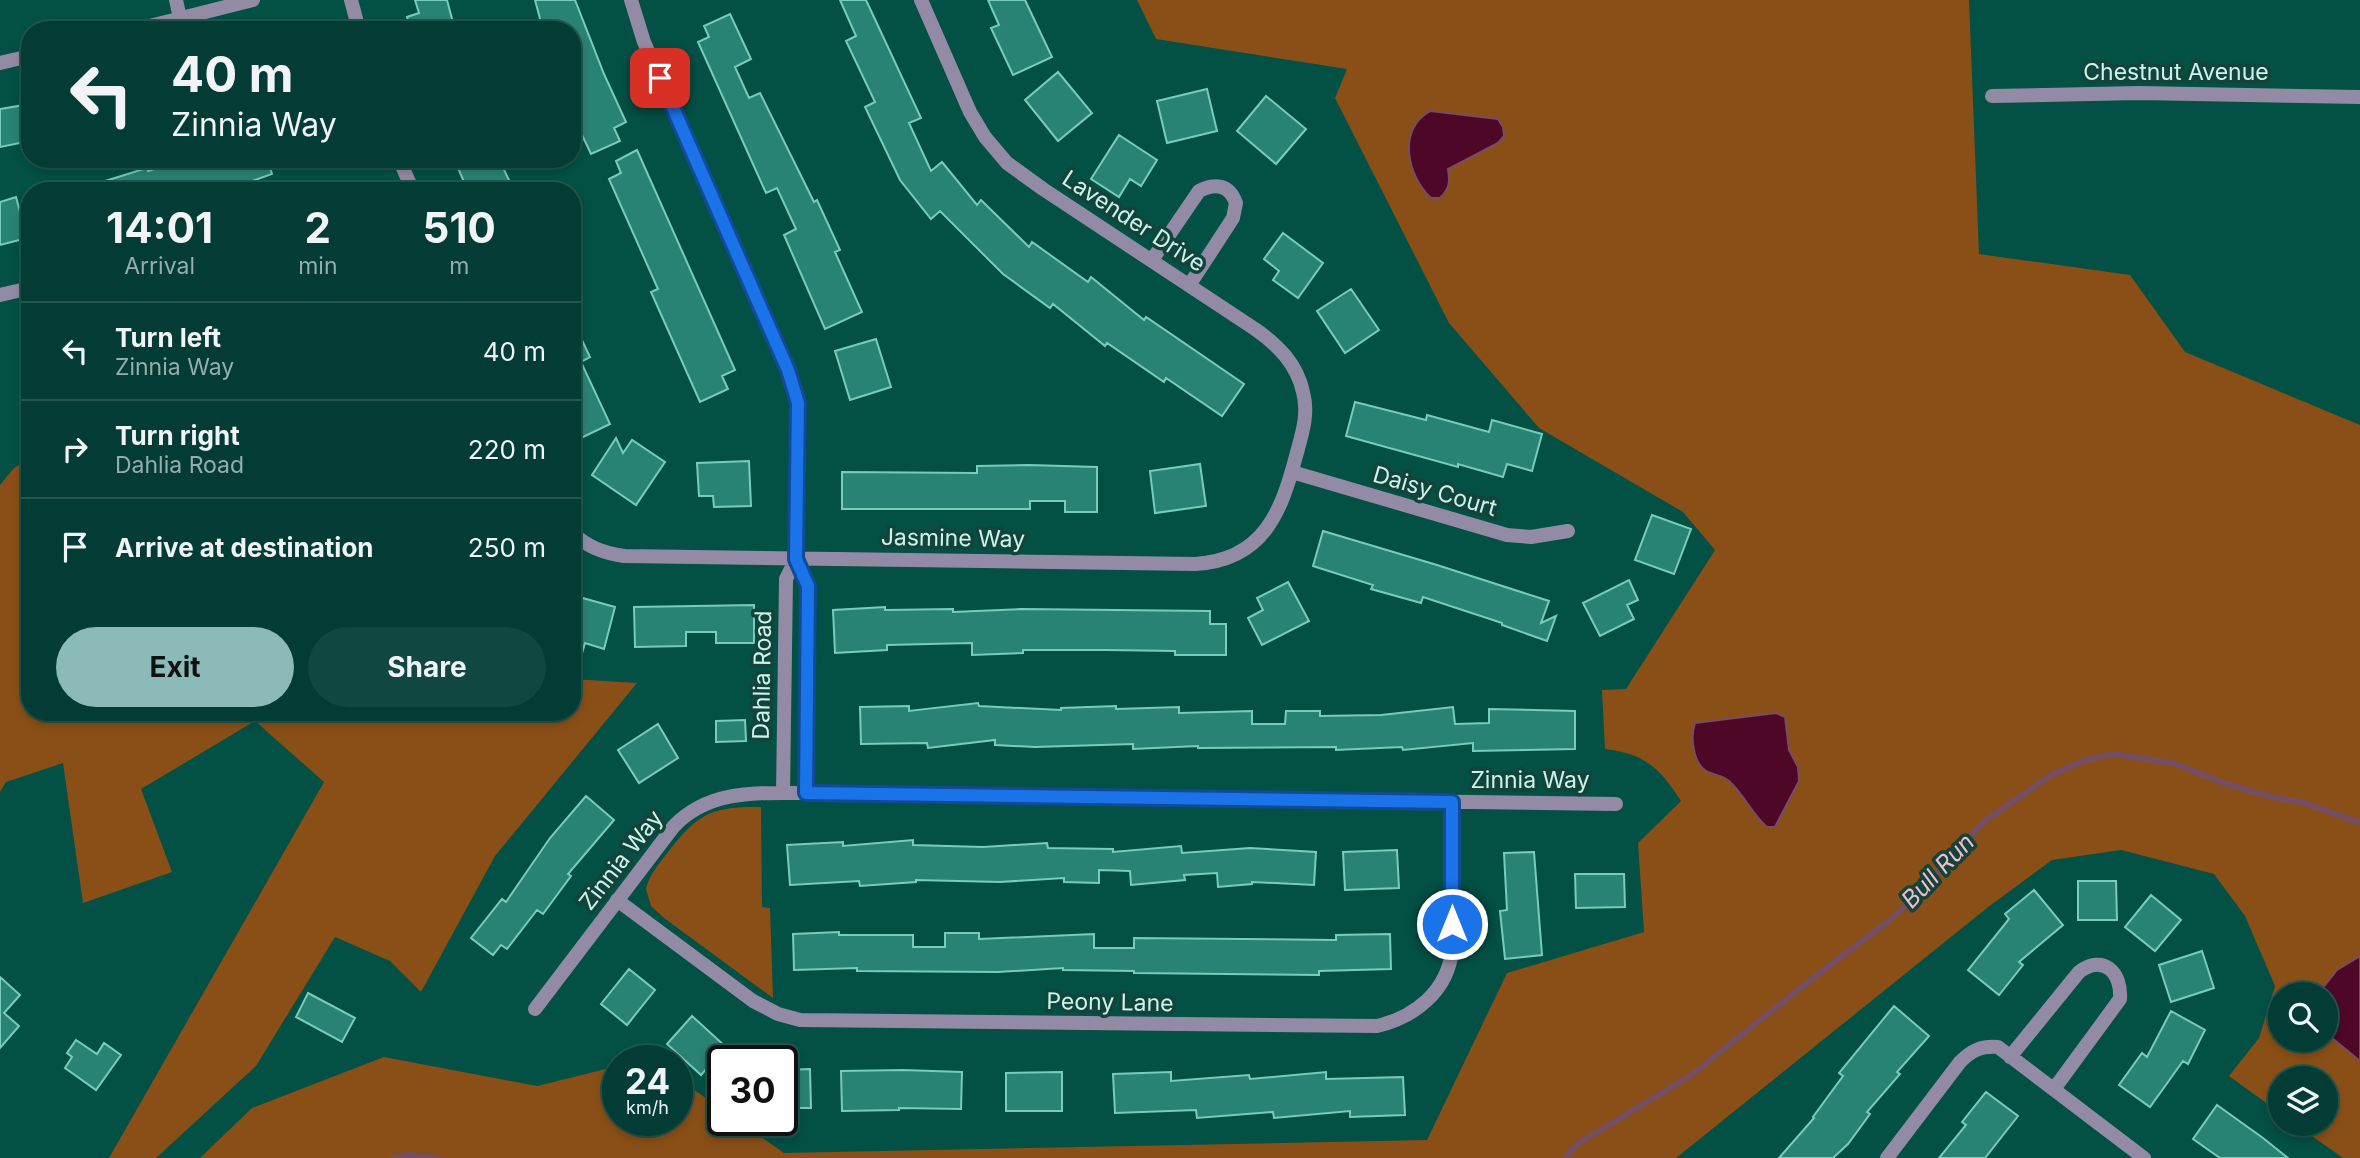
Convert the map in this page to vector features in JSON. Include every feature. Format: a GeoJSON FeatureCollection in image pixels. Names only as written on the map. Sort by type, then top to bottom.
{"type":"FeatureCollection","features":[{"type":"Feature","properties":{"kind":"street"},"geometry":{"type":"LineString","coordinates":[[176,0],[180,18]]}},
{"type":"Feature","properties":{"kind":"street"},"geometry":{"type":"LineString","coordinates":[[168,21],[253,0]]}},
{"type":"Feature","properties":{"kind":"street"},"geometry":{"type":"LineString","coordinates":[[351,0],[357,21]]}},
{"type":"Feature","properties":{"kind":"street","name":"Dahlia Road"},"geometry":{"type":"LineString","coordinates":[[631,0],[644,42],[796,392],[796,559],[808,586],[806,793]]}},
{"type":"Feature","properties":{"kind":"street","name":"Lavender Drive"},"geometry":{"type":"LineString","coordinates":[[921,0],[970,112],[999,154],[1043,190],[1190,284],[1278,346],[1295,370],[1303,391],[1305,421],[1292,472]]}},
{"type":"Feature","properties":{"kind":"street"},"geometry":{"type":"LineString","coordinates":[[0,63],[21,58]]}},
{"type":"Feature","properties":{"kind":"street","name":"Chestnut Avenue"},"geometry":{"type":"LineString","coordinates":[[1992,96],[2139,93],[2360,97]]}},
{"type":"Feature","properties":{"kind":"street"},"geometry":{"type":"LineString","coordinates":[[1152,260],[1199,191],[1218,185],[1228,189],[1236,202],[1233,218],[1190,284]]}},
{"type":"Feature","properties":{"kind":"street"},"geometry":{"type":"LineString","coordinates":[[0,295],[21,290]]}},
{"type":"Feature","properties":{"kind":"street","name":"Jasmine Way"},"geometry":{"type":"LineString","coordinates":[[581,539],[597,550],[624,556],[1195,564],[1216,562],[1245,549],[1269,527],[1292,472]]}},
{"type":"Feature","properties":{"kind":"street","name":"Daisy Court"},"geometry":{"type":"LineString","coordinates":[[1292,472],[1507,535],[1531,537],[1568,531]]}},
{"type":"Feature","properties":{"kind":"street","name":"Dahlia Road"},"geometry":{"type":"LineString","coordinates":[[783,793],[786,579],[796,559]]}},
{"type":"Feature","properties":{"kind":"street","name":"Zinnia Way"},"geometry":{"type":"LineString","coordinates":[[536,1009],[667,834],[689,812],[724,796],[806,793],[1616,804]]}},
{"type":"Feature","properties":{"kind":"street","name":"Peony Lane"},"geometry":{"type":"LineString","coordinates":[[617,900],[759,1005],[800,1020],[1377,1026],[1399,1019],[1419,1008],[1440,984],[1450,964],[1452,802]]}},
{"type":"Feature","properties":{"kind":"street"},"geometry":{"type":"LineString","coordinates":[[2010,1057],[2079,972],[2088,965],[2106,966],[2114,972],[2118,980],[2120,999],[2054,1089]]}},
{"type":"Feature","properties":{"kind":"street"},"geometry":{"type":"LineString","coordinates":[[1887,1158],[1952,1072],[1970,1052],[1984,1046],[1998,1047],[2144,1158]]}},
{"type":"Feature","properties":{"kind":"shaded area"},"geometry":{"type":"Polygon","coordinates":[[[1137,0],[1969,0],[1979,254],[2130,275],[2185,352],[2360,425],[2360,1158],[2343,1158],[2312,1136],[2338,1136],[2338,1066],[2268,1066],[2268,1104],[2229,1076],[2259,1038],[2268,1009],[2268,1052],[2338,1052],[2338,982],[2273,982],[2245,916],[2214,874],[2121,850],[2052,860],[1987,908],[1676,1158],[200,1158],[252,1108],[384,1057],[537,1086],[602,1070],[602,1136],[693,1136],[693,1089],[707,1099],[707,1136],[760,1136],[784,1153],[1427,1140],[1507,973],[1644,932],[1638,843],[1681,801],[1650,764],[1631,754],[1605,749],[1602,690],[1626,689],[1715,550],[1683,512],[1539,428],[1449,323],[1335,98],[1347,69],[1156,39],[1137,0]]]}},
{"type":"Feature","properties":{"kind":"shaded area"},"geometry":{"type":"Polygon","coordinates":[[[1430,111],[1498,119],[1503,127],[1504,136],[1498,143],[1448,169],[1448,185],[1440,198],[1431,198],[1423,189],[1411,166],[1409,153],[1413,129],[1430,111]]]}},
{"type":"Feature","properties":{"kind":"shaded area"},"geometry":{"type":"Polygon","coordinates":[[[21,464],[21,721],[255,721],[141,789],[172,872],[83,903],[63,763],[6,782],[0,792],[0,485],[14,468],[21,464]]]}},
{"type":"Feature","properties":{"kind":"shaded area"},"geometry":{"type":"Polygon","coordinates":[[[581,680],[637,683],[495,856],[421,992],[390,961],[335,937],[256,1066],[156,1158],[109,1158],[324,782],[255,721],[581,721],[581,680]]]}},
{"type":"Feature","properties":{"kind":"shaded area"},"geometry":{"type":"Polygon","coordinates":[[[1776,713],[1785,717],[1789,750],[1798,767],[1799,781],[1775,827],[1767,827],[1729,781],[1703,768],[1696,757],[1693,736],[1695,723],[1776,713]]]}},
{"type":"Feature","properties":{"kind":"shaded area"},"geometry":{"type":"Polygon","coordinates":[[[761,807],[762,907],[770,908],[773,998],[664,918],[651,906],[646,889],[659,864],[695,822],[728,808],[761,807]]]}},
{"type":"Feature","properties":{"kind":"shaded area"},"geometry":{"type":"Polygon","coordinates":[[[2360,956],[2360,1061],[2338,1043],[2338,982],[2328,982],[2337,970],[2360,956]]]}},
{"type":"Feature","properties":{"kind":"building"},"geometry":{"type":"Polygon","coordinates":[[[415,0],[447,0],[453,21],[408,21],[407,17],[419,13],[415,0]]]}},
{"type":"Feature","properties":{"kind":"building"},"geometry":{"type":"Polygon","coordinates":[[[535,0],[575,0],[626,122],[614,128],[620,141],[591,154],[581,133],[581,21],[541,21],[535,0]]]}},
{"type":"Feature","properties":{"kind":"building"},"geometry":{"type":"Polygon","coordinates":[[[840,0],[866,0],[921,118],[909,123],[931,171],[942,162],[977,205],[981,200],[1029,247],[1032,242],[1088,282],[1091,277],[1144,320],[1146,317],[1244,384],[1222,416],[1166,378],[1164,382],[1107,343],[1105,346],[1053,304],[1050,308],[1003,274],[940,211],[931,219],[900,180],[865,107],[875,102],[846,41],[856,36],[840,0]]]}},
{"type":"Feature","properties":{"kind":"building"},"geometry":{"type":"Polygon","coordinates":[[[988,0],[1025,0],[1052,57],[1013,75],[991,28],[999,25],[988,0]]]}},
{"type":"Feature","properties":{"kind":"building"},"geometry":{"type":"Polygon","coordinates":[[[730,14],[751,59],[735,67],[749,98],[760,93],[814,202],[817,200],[840,250],[835,252],[862,312],[825,329],[784,235],[796,229],[777,188],[766,193],[698,42],[709,37],[704,26],[730,14]]]}},
{"type":"Feature","properties":{"kind":"building"},"geometry":{"type":"Polygon","coordinates":[[[1058,72],[1092,113],[1058,141],[1025,100],[1058,72]]]}},
{"type":"Feature","properties":{"kind":"building"},"geometry":{"type":"Polygon","coordinates":[[[1207,89],[1217,131],[1167,143],[1157,101],[1207,89]]]}},
{"type":"Feature","properties":{"kind":"building"},"geometry":{"type":"Polygon","coordinates":[[[1266,96],[1306,129],[1276,164],[1237,131],[1266,96]]]}},
{"type":"Feature","properties":{"kind":"building"},"geometry":{"type":"Polygon","coordinates":[[[21,106],[21,143],[0,147],[0,109],[21,106]]]}},
{"type":"Feature","properties":{"kind":"building"},"geometry":{"type":"Polygon","coordinates":[[[1119,135],[1157,160],[1141,186],[1130,179],[1119,197],[1091,179],[1119,135]]]}},
{"type":"Feature","properties":{"kind":"building"},"geometry":{"type":"Polygon","coordinates":[[[637,150],[735,370],[722,376],[728,389],[700,402],[651,292],[658,289],[609,179],[621,173],[616,161],[637,150]]]}},
{"type":"Feature","properties":{"kind":"building"},"geometry":{"type":"Polygon","coordinates":[[[147,168],[148,171],[159,168],[270,168],[272,174],[249,182],[102,182],[147,168]]]}},
{"type":"Feature","properties":{"kind":"building"},"geometry":{"type":"Polygon","coordinates":[[[458,168],[503,168],[510,182],[464,182],[458,168]]]}},
{"type":"Feature","properties":{"kind":"building"},"geometry":{"type":"Polygon","coordinates":[[[16,197],[21,216],[21,240],[0,245],[0,202],[16,197]]]}},
{"type":"Feature","properties":{"kind":"building"},"geometry":{"type":"Polygon","coordinates":[[[1283,233],[1323,263],[1298,298],[1273,280],[1279,271],[1264,259],[1283,233]]]}},
{"type":"Feature","properties":{"kind":"building"},"geometry":{"type":"Polygon","coordinates":[[[1351,289],[1379,330],[1345,353],[1317,311],[1351,289]]]}},
{"type":"Feature","properties":{"kind":"building"},"geometry":{"type":"Polygon","coordinates":[[[581,338],[590,357],[581,362],[581,338]]]}},
{"type":"Feature","properties":{"kind":"building"},"geometry":{"type":"Polygon","coordinates":[[[876,339],[891,387],[850,400],[835,351],[876,339]]]}},
{"type":"Feature","properties":{"kind":"building"},"geometry":{"type":"Polygon","coordinates":[[[581,362],[610,424],[581,438],[581,362]]]}},
{"type":"Feature","properties":{"kind":"building"},"geometry":{"type":"Polygon","coordinates":[[[1355,402],[1426,420],[1427,415],[1489,432],[1492,420],[1542,434],[1532,471],[1507,464],[1503,477],[1346,436],[1355,402]]]}},
{"type":"Feature","properties":{"kind":"building"},"geometry":{"type":"Polygon","coordinates":[[[616,438],[623,453],[632,440],[665,462],[636,505],[592,475],[616,438]]]}},
{"type":"Feature","properties":{"kind":"building"},"geometry":{"type":"Polygon","coordinates":[[[749,461],[751,506],[714,507],[713,496],[699,496],[697,463],[749,461]]]}},
{"type":"Feature","properties":{"kind":"building"},"geometry":{"type":"Polygon","coordinates":[[[1200,464],[1206,506],[1155,513],[1150,471],[1200,464]]]}},
{"type":"Feature","properties":{"kind":"building"},"geometry":{"type":"Polygon","coordinates":[[[977,466],[1097,467],[1097,512],[1065,512],[1065,501],[1030,501],[1030,509],[842,509],[842,472],[977,473],[977,466]]]}},
{"type":"Feature","properties":{"kind":"building"},"geometry":{"type":"Polygon","coordinates":[[[1652,515],[1691,529],[1674,574],[1635,560],[1652,515]]]}},
{"type":"Feature","properties":{"kind":"building"},"geometry":{"type":"Polygon","coordinates":[[[1323,531],[1549,601],[1541,623],[1556,616],[1547,641],[1423,597],[1421,603],[1371,589],[1373,585],[1313,566],[1323,531]]]}},
{"type":"Feature","properties":{"kind":"building"},"geometry":{"type":"Polygon","coordinates":[[[1629,580],[1638,600],[1627,605],[1634,619],[1600,636],[1583,603],[1629,580]]]}},
{"type":"Feature","properties":{"kind":"building"},"geometry":{"type":"Polygon","coordinates":[[[1288,582],[1309,621],[1262,645],[1248,618],[1263,610],[1257,598],[1288,582]]]}},
{"type":"Feature","properties":{"kind":"building"},"geometry":{"type":"Polygon","coordinates":[[[581,598],[615,607],[604,649],[585,643],[581,657],[581,598]]]}},
{"type":"Feature","properties":{"kind":"building"},"geometry":{"type":"Polygon","coordinates":[[[754,605],[754,643],[716,643],[716,632],[686,632],[686,646],[635,647],[634,607],[754,605]]]}},
{"type":"Feature","properties":{"kind":"building"},"geometry":{"type":"Polygon","coordinates":[[[885,607],[885,610],[953,609],[953,612],[1022,609],[1210,611],[1210,624],[1226,624],[1226,655],[1175,655],[1175,651],[1023,650],[1023,653],[972,655],[972,643],[887,645],[887,650],[835,653],[833,610],[885,607]]]}},
{"type":"Feature","properties":{"kind":"building"},"geometry":{"type":"Polygon","coordinates":[[[978,703],[979,706],[1061,710],[1116,706],[1116,709],[1179,707],[1179,713],[1252,711],[1252,724],[1285,724],[1286,711],[1320,711],[1320,716],[1381,715],[1453,707],[1455,724],[1489,723],[1489,709],[1575,711],[1575,749],[1473,751],[1473,743],[1403,750],[1402,747],[1336,750],[1336,747],[1198,746],[1133,749],[1133,744],[1035,747],[995,745],[995,740],[928,748],[927,743],[861,744],[860,707],[909,706],[909,711],[978,703]]]}},
{"type":"Feature","properties":{"kind":"building"},"geometry":{"type":"Polygon","coordinates":[[[745,720],[746,741],[716,742],[716,721],[745,720]]]}},
{"type":"Feature","properties":{"kind":"building"},"geometry":{"type":"Polygon","coordinates":[[[658,724],[678,758],[639,783],[618,750],[658,724]]]}},
{"type":"Feature","properties":{"kind":"building"},"geometry":{"type":"Polygon","coordinates":[[[586,796],[614,820],[568,874],[571,876],[543,914],[537,910],[507,949],[501,945],[493,955],[471,938],[502,899],[506,902],[550,838],[586,796]]]}},
{"type":"Feature","properties":{"kind":"building"},"geometry":{"type":"Polygon","coordinates":[[[913,840],[913,845],[983,847],[1047,843],[1048,848],[1113,849],[1113,852],[1181,846],[1182,853],[1250,848],[1316,852],[1314,885],[1252,882],[1218,887],[1217,873],[1184,875],[1185,880],[1131,885],[1130,871],[1099,870],[1099,883],[1064,882],[1064,878],[1000,882],[916,880],[860,886],[859,881],[790,885],[787,845],[843,842],[843,846],[913,840]]]}},
{"type":"Feature","properties":{"kind":"building"},"geometry":{"type":"Polygon","coordinates":[[[1397,850],[1399,888],[1345,890],[1343,852],[1397,850]]]}},
{"type":"Feature","properties":{"kind":"building"},"geometry":{"type":"Polygon","coordinates":[[[1534,852],[1542,955],[1505,959],[1500,911],[1507,910],[1504,853],[1534,852]]]}},
{"type":"Feature","properties":{"kind":"building"},"geometry":{"type":"Polygon","coordinates":[[[1575,874],[1624,874],[1625,907],[1576,908],[1575,874]]]}},
{"type":"Feature","properties":{"kind":"building"},"geometry":{"type":"Polygon","coordinates":[[[2078,881],[2116,881],[2117,920],[2078,920],[2078,881]]]}},
{"type":"Feature","properties":{"kind":"building"},"geometry":{"type":"Polygon","coordinates":[[[2034,890],[2063,925],[2019,962],[2023,965],[1999,995],[1968,970],[2009,919],[2005,914],[2034,890]]]}},
{"type":"Feature","properties":{"kind":"building"},"geometry":{"type":"Polygon","coordinates":[[[2151,895],[2181,920],[2155,951],[2125,927],[2151,895]]]}},
{"type":"Feature","properties":{"kind":"building"},"geometry":{"type":"Polygon","coordinates":[[[839,932],[839,935],[913,935],[913,947],[945,947],[945,933],[979,933],[979,939],[1094,934],[1094,948],[1134,948],[1134,938],[1336,940],[1336,935],[1390,934],[1391,969],[1319,971],[1319,975],[1134,973],[1063,968],[998,972],[857,971],[857,968],[794,970],[793,934],[839,932]]]}},
{"type":"Feature","properties":{"kind":"building"},"geometry":{"type":"Polygon","coordinates":[[[2202,951],[2214,988],[2171,1002],[2159,965],[2202,951]]]}},
{"type":"Feature","properties":{"kind":"building"},"geometry":{"type":"Polygon","coordinates":[[[629,969],[655,990],[627,1025],[601,1004],[629,969]]]}},
{"type":"Feature","properties":{"kind":"building"},"geometry":{"type":"Polygon","coordinates":[[[0,977],[20,995],[4,1013],[19,1026],[0,1048],[0,977]]]}},
{"type":"Feature","properties":{"kind":"building"},"geometry":{"type":"Polygon","coordinates":[[[308,993],[355,1018],[342,1042],[296,1017],[308,993]]]}},
{"type":"Feature","properties":{"kind":"building"},"geometry":{"type":"Polygon","coordinates":[[[1894,1006],[1929,1036],[1867,1112],[1870,1114],[1848,1144],[1833,1158],[1779,1158],[1814,1118],[1843,1076],[1839,1073],[1894,1006]]]}},
{"type":"Feature","properties":{"kind":"building"},"geometry":{"type":"Polygon","coordinates":[[[2171,1011],[2205,1030],[2188,1064],[2183,1061],[2150,1107],[2119,1085],[2142,1053],[2147,1057],[2171,1011]]]}},
{"type":"Feature","properties":{"kind":"building"},"geometry":{"type":"Polygon","coordinates":[[[692,1016],[724,1045],[707,1045],[707,1068],[701,1075],[693,1068],[693,1045],[667,1044],[692,1016]]]}},
{"type":"Feature","properties":{"kind":"building"},"geometry":{"type":"Polygon","coordinates":[[[76,1040],[97,1054],[104,1043],[121,1055],[96,1090],[65,1068],[72,1057],[67,1053],[76,1040]]]}},
{"type":"Feature","properties":{"kind":"building"},"geometry":{"type":"Polygon","coordinates":[[[798,1069],[810,1069],[811,1108],[798,1108],[798,1069]]]}},
{"type":"Feature","properties":{"kind":"building"},"geometry":{"type":"Polygon","coordinates":[[[841,1071],[962,1072],[961,1109],[842,1111],[841,1071]]]}},
{"type":"Feature","properties":{"kind":"building"},"geometry":{"type":"Polygon","coordinates":[[[1062,1072],[1062,1111],[1006,1111],[1006,1073],[1062,1072]]]}},
{"type":"Feature","properties":{"kind":"building"},"geometry":{"type":"Polygon","coordinates":[[[1171,1072],[1171,1081],[1249,1075],[1250,1079],[1326,1072],[1326,1079],[1403,1077],[1405,1115],[1350,1117],[1350,1111],[1274,1118],[1273,1112],[1197,1118],[1196,1110],[1115,1113],[1113,1074],[1171,1072]]]}},
{"type":"Feature","properties":{"kind":"building"},"geometry":{"type":"Polygon","coordinates":[[[1986,1092],[2018,1116],[1985,1158],[1939,1158],[1966,1125],[1962,1122],[1986,1092]]]}},
{"type":"Feature","properties":{"kind":"building"},"geometry":{"type":"Polygon","coordinates":[[[2217,1105],[2288,1158],[2220,1158],[2193,1139],[2217,1105]]]}},
{"type":"Feature","properties":{"kind":"waterway","name":"Bull Run"},"geometry":{"type":"LineString","coordinates":[[1565,1158],[1577,1144],[1690,1076],[1886,923],[1925,889],[1945,863],[1986,820],[2053,774],[2086,760],[2113,754],[2173,763],[2230,785],[2305,803],[2360,823]]}},
{"type":"Feature","properties":{"kind":"waterway","name":"Bull Run"},"geometry":{"type":"LineString","coordinates":[[393,1158],[409,1155],[437,1158]]}},
{"type":"Feature","properties":{"kind":"route"},"geometry":{"type":"LineString","coordinates":[[660,78],[796,392],[796,559],[808,586],[806,793],[1452,802],[1452,924]]}}]}
